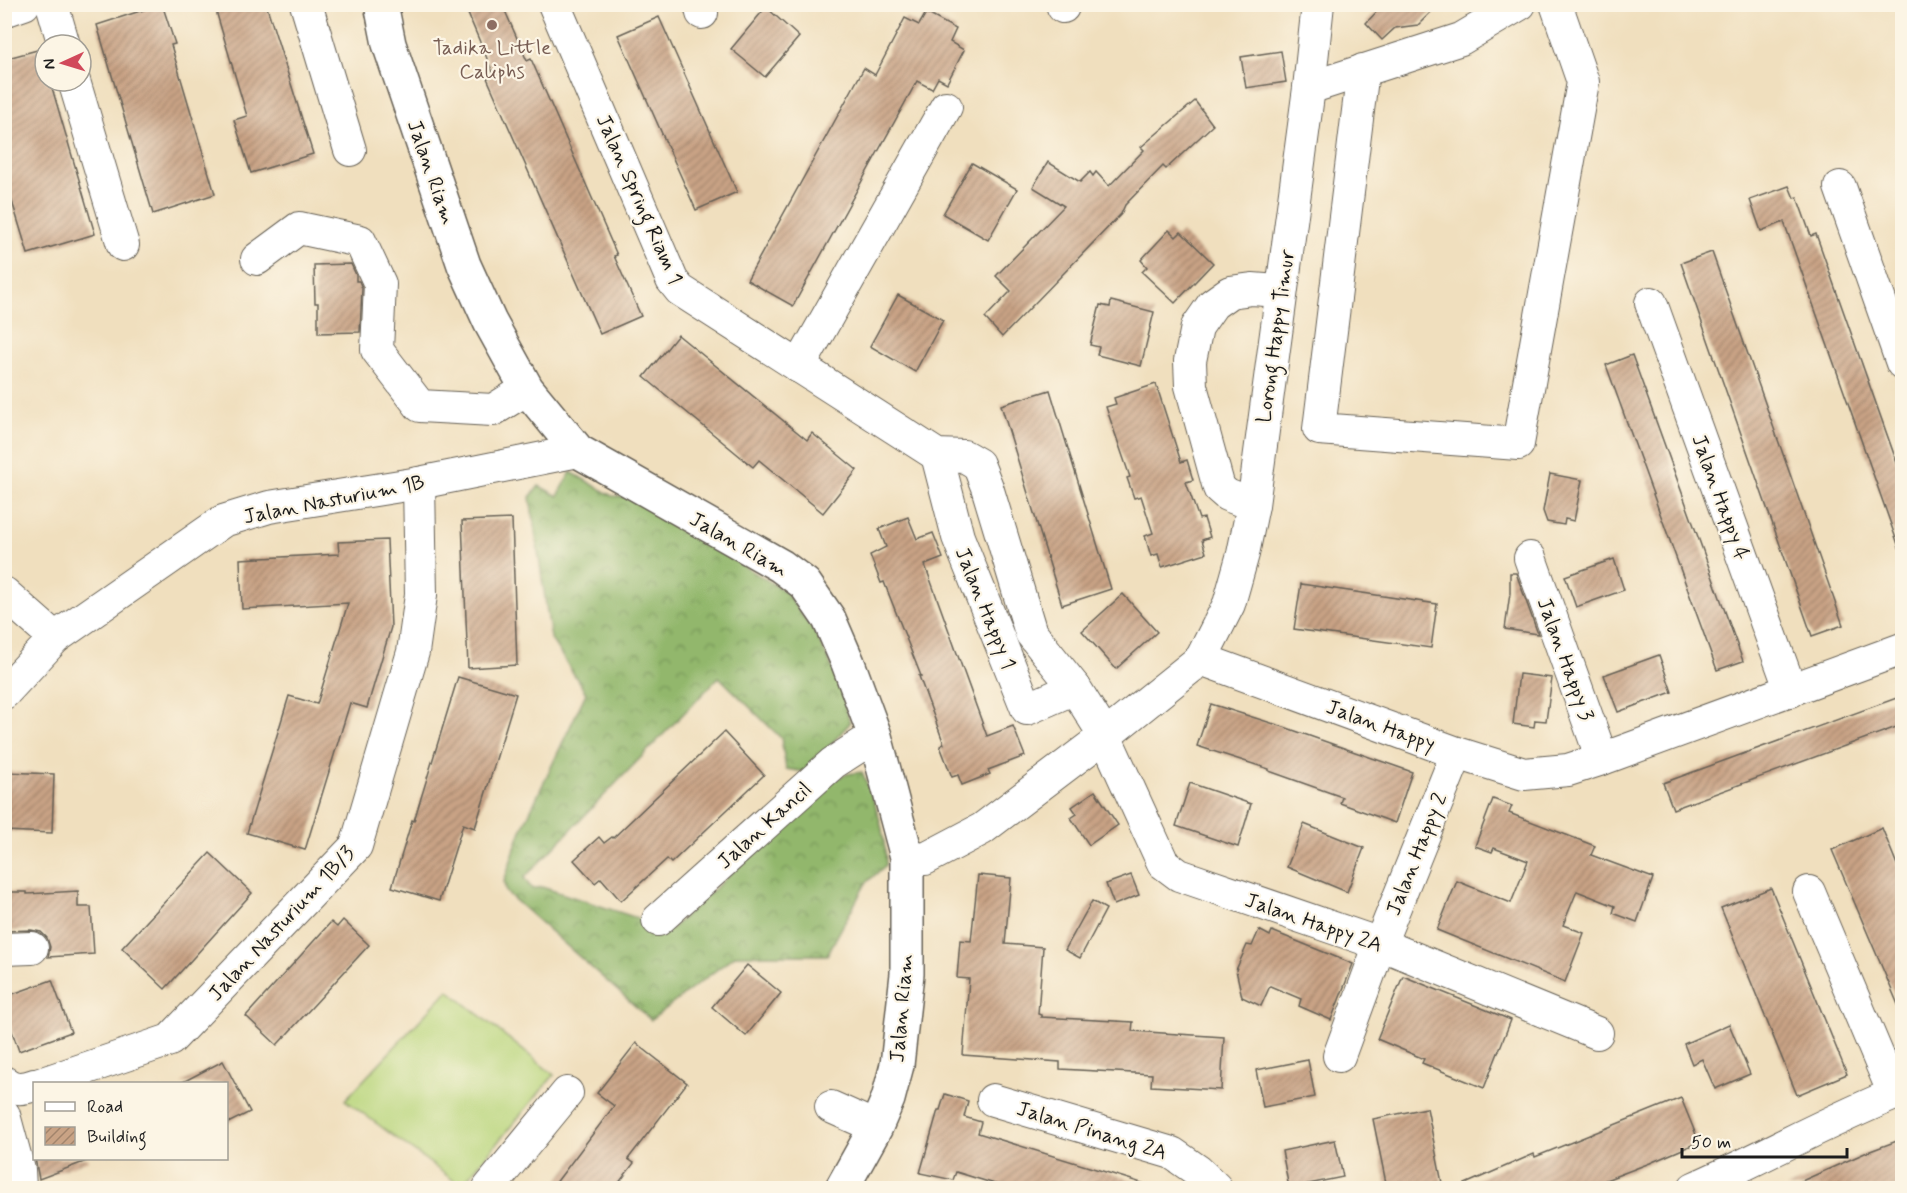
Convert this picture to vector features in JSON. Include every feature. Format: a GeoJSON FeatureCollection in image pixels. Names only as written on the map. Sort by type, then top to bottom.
{"type":"FeatureCollection","features":[{"type":"Feature","properties":{"kind":"main road","name":"Jalan Riam"},"geometry":{"type":"LineString","coordinates":[[381,4],[389,44],[464,265],[490,322],[527,389],[578,451],[781,566],[805,584],[830,619],[848,663],[875,736],[907,857],[907,974],[897,1065],[888,1099],[876,1127],[842,1188]]}},
{"type":"Feature","properties":{"kind":"street"},"geometry":{"type":"LineString","coordinates":[[4,10],[24,4]]}},
{"type":"Feature","properties":{"kind":"street"},"geometry":{"type":"LineString","coordinates":[[52,4],[60,33]]}},
{"type":"Feature","properties":{"kind":"street"},"geometry":{"type":"LineString","coordinates":[[306,4],[350,150]]}},
{"type":"Feature","properties":{"kind":"street","name":"Jalan Spring Riam 1"},"geometry":{"type":"LineString","coordinates":[[555,4],[672,280],[680,290],[932,451]]}},
{"type":"Feature","properties":{"kind":"street","name":"Lorong Happy Timur"},"geometry":{"type":"LineString","coordinates":[[1201,659],[1229,604],[1244,554],[1309,88],[1318,4]]}},
{"type":"Feature","properties":{"kind":"street"},"geometry":{"type":"LineString","coordinates":[[1309,88],[1461,39],[1520,4]]}},
{"type":"Feature","properties":{"kind":"street"},"geometry":{"type":"LineString","coordinates":[[1363,70],[1319,429],[1518,444],[1583,82],[1556,4]]}},
{"type":"Feature","properties":{"kind":"street"},"geometry":{"type":"LineString","coordinates":[[78,93],[123,245]]}},
{"type":"Feature","properties":{"kind":"street"},"geometry":{"type":"LineString","coordinates":[[799,368],[946,107]]}},
{"type":"Feature","properties":{"kind":"street"},"geometry":{"type":"LineString","coordinates":[[1840,187],[1902,363]]}},
{"type":"Feature","properties":{"kind":"street"},"geometry":{"type":"LineString","coordinates":[[257,259],[299,228],[360,241],[380,284],[377,350],[420,406],[493,410],[527,389]]}},
{"type":"Feature","properties":{"kind":"street"},"geometry":{"type":"LineString","coordinates":[[1252,505],[1227,495],[1219,488],[1191,386],[1190,361],[1197,327],[1213,304],[1230,292],[1280,291]]}},
{"type":"Feature","properties":{"kind":"street","name":"Jalan Happy 4"},"geometry":{"type":"LineString","coordinates":[[1651,303],[1791,691]]}},
{"type":"Feature","properties":{"kind":"street","name":"Jalan Nasturium 1B"},"geometry":{"type":"LineString","coordinates":[[4,693],[55,638],[223,521],[269,507],[419,483],[578,451]]}},
{"type":"Feature","properties":{"kind":"street","name":"Jalan Happy 1"},"geometry":{"type":"LineString","coordinates":[[1076,688],[1027,710],[958,537],[932,451],[964,456],[978,464],[1031,633],[1076,688],[1105,736]]}},
{"type":"Feature","properties":{"kind":"street","name":"Jalan Nasturium 1B/3"},"geometry":{"type":"LineString","coordinates":[[43,1082],[170,1040],[356,846],[413,652],[421,596],[419,483]]}},
{"type":"Feature","properties":{"kind":"street","name":"Jalan Happy 3"},"geometry":{"type":"LineString","coordinates":[[1530,558],[1602,759]]}},
{"type":"Feature","properties":{"kind":"street"},"geometry":{"type":"LineString","coordinates":[[4,593],[55,638]]}},
{"type":"Feature","properties":{"kind":"street","name":"Jalan Happy"},"geometry":{"type":"LineString","coordinates":[[1201,659],[1457,753],[1524,774],[1568,770],[1602,759],[1902,650]]}},
{"type":"Feature","properties":{"kind":"street"},"geometry":{"type":"LineString","coordinates":[[907,857],[925,859],[982,829],[1105,736],[1201,659]]}},
{"type":"Feature","properties":{"kind":"street","name":"Jalan Kancil"},"geometry":{"type":"LineString","coordinates":[[658,920],[833,764],[875,736]]}},
{"type":"Feature","properties":{"kind":"street","name":"Jalan Happy 2A"},"geometry":{"type":"LineString","coordinates":[[1105,736],[1163,863],[1179,875],[1380,945],[1597,1033]]}},
{"type":"Feature","properties":{"kind":"street","name":"Jalan Happy 2"},"geometry":{"type":"LineString","coordinates":[[1339,1056],[1380,945],[1457,753]]}},
{"type":"Feature","properties":{"kind":"street"},"geometry":{"type":"LineString","coordinates":[[1694,1188],[1753,1176],[1776,1149],[1898,1093],[1809,892]]}},
{"type":"Feature","properties":{"kind":"street"},"geometry":{"type":"LineString","coordinates":[[489,1188],[567,1093]]}},
{"type":"Feature","properties":{"kind":"street"},"geometry":{"type":"LineString","coordinates":[[11,1094],[20,1188]]}},
{"type":"Feature","properties":{"kind":"street","name":"Jalan Pinang 2A"},"geometry":{"type":"LineString","coordinates":[[993,1100],[1172,1153],[1198,1170],[1216,1188]]}},
{"type":"Feature","properties":{"kind":"street"},"geometry":{"type":"LineString","coordinates":[[831,1107],[876,1127]]}},
{"type":"Feature","properties":{"kind":"green space"},"geometry":{"type":"Polygon","coordinates":[[[571,472],[612,496],[630,497],[785,591],[815,633],[839,681],[850,723],[806,772],[786,769],[781,738],[719,677],[524,878],[532,889],[542,887],[671,929],[831,781],[847,774],[862,772],[875,806],[884,840],[886,865],[866,883],[827,955],[736,955],[651,1020],[506,892],[504,882],[520,833],[586,693],[551,639],[530,497],[539,486],[558,496],[571,472]]]}},
{"type":"Feature","properties":{"kind":"green space"},"geometry":{"type":"Polygon","coordinates":[[[448,990],[554,1075],[461,1186],[345,1100],[448,990]]]}},
{"type":"Feature","properties":{"kind":"building"},"geometry":{"type":"Polygon","coordinates":[[[162,4],[175,44],[171,45],[215,194],[153,214],[97,25],[162,4]]]}},
{"type":"Feature","properties":{"kind":"building"},"geometry":{"type":"Polygon","coordinates":[[[214,4],[266,4],[313,154],[251,173],[234,120],[247,116],[214,4]]]}},
{"type":"Feature","properties":{"kind":"building"},"geometry":{"type":"Polygon","coordinates":[[[476,4],[502,4],[527,61],[531,59],[617,255],[614,256],[641,316],[600,334],[487,78],[494,75],[466,9],[476,4]]]}},
{"type":"Feature","properties":{"kind":"building"},"geometry":{"type":"Polygon","coordinates":[[[1384,4],[1439,4],[1418,25],[1395,28],[1382,40],[1366,23],[1384,4]]]}},
{"type":"Feature","properties":{"kind":"building"},"geometry":{"type":"Polygon","coordinates":[[[766,7],[799,37],[765,77],[731,49],[766,7]]]}},
{"type":"Feature","properties":{"kind":"building"},"geometry":{"type":"Polygon","coordinates":[[[926,13],[956,29],[950,42],[964,50],[947,83],[938,78],[932,89],[917,81],[793,306],[747,280],[864,68],[875,75],[905,18],[919,25],[926,13]]]}},
{"type":"Feature","properties":{"kind":"building"},"geometry":{"type":"Polygon","coordinates":[[[659,17],[737,192],[696,210],[618,35],[659,17]]]}},
{"type":"Feature","properties":{"kind":"building"},"geometry":{"type":"Polygon","coordinates":[[[33,51],[33,93],[54,93],[95,234],[28,254],[4,175],[4,59],[33,51]]]}},
{"type":"Feature","properties":{"kind":"building"},"geometry":{"type":"Polygon","coordinates":[[[1281,51],[1286,82],[1246,88],[1241,57],[1281,51]]]}},
{"type":"Feature","properties":{"kind":"building"},"geometry":{"type":"Polygon","coordinates":[[[1195,101],[1213,125],[1166,169],[1163,166],[1125,205],[1121,214],[1002,337],[985,318],[1011,291],[996,276],[1064,206],[1033,187],[1048,162],[1080,182],[1090,172],[1093,176],[1096,172],[1109,186],[1144,150],[1141,147],[1195,101]]]}},
{"type":"Feature","properties":{"kind":"building"},"geometry":{"type":"Polygon","coordinates":[[[972,163],[1017,189],[988,240],[943,214],[972,163]]]}},
{"type":"Feature","properties":{"kind":"building"},"geometry":{"type":"Polygon","coordinates":[[[1789,186],[1794,198],[1797,197],[1811,236],[1816,234],[1902,477],[1902,549],[1900,550],[1784,222],[1761,231],[1750,200],[1789,186]]]}},
{"type":"Feature","properties":{"kind":"building"},"geometry":{"type":"Polygon","coordinates":[[[1169,230],[1176,237],[1181,232],[1213,263],[1175,303],[1142,272],[1147,267],[1141,260],[1169,230]]]}},
{"type":"Feature","properties":{"kind":"building"},"geometry":{"type":"Polygon","coordinates":[[[1712,252],[1843,625],[1812,636],[1681,263],[1712,252]]]}},
{"type":"Feature","properties":{"kind":"building"},"geometry":{"type":"Polygon","coordinates":[[[351,264],[356,281],[359,281],[362,288],[360,332],[318,333],[314,265],[351,264]]]}},
{"type":"Feature","properties":{"kind":"building"},"geometry":{"type":"Polygon","coordinates":[[[898,295],[943,320],[915,372],[870,346],[898,295]]]}},
{"type":"Feature","properties":{"kind":"building"},"geometry":{"type":"Polygon","coordinates":[[[1111,301],[1154,312],[1141,366],[1097,355],[1099,347],[1090,345],[1100,305],[1110,307],[1111,301]]]}},
{"type":"Feature","properties":{"kind":"building"},"geometry":{"type":"Polygon","coordinates":[[[678,335],[807,440],[812,433],[857,470],[823,513],[759,460],[753,467],[644,377],[678,335]]]}},
{"type":"Feature","properties":{"kind":"building"},"geometry":{"type":"Polygon","coordinates":[[[1632,355],[1743,661],[1717,670],[1606,365],[1632,355]]]}},
{"type":"Feature","properties":{"kind":"building"},"geometry":{"type":"Polygon","coordinates":[[[1156,384],[1181,462],[1187,460],[1193,480],[1186,482],[1199,519],[1204,518],[1210,537],[1202,540],[1206,553],[1162,567],[1158,554],[1151,556],[1145,536],[1153,533],[1141,496],[1134,498],[1127,478],[1130,477],[1106,407],[1116,404],[1114,398],[1156,384]]]}},
{"type":"Feature","properties":{"kind":"building"},"geometry":{"type":"Polygon","coordinates":[[[1050,390],[1111,589],[1062,605],[1001,405],[1050,390]]]}},
{"type":"Feature","properties":{"kind":"building"},"geometry":{"type":"Polygon","coordinates":[[[1550,474],[1582,480],[1574,521],[1565,519],[1564,525],[1547,522],[1543,511],[1550,474]]]}},
{"type":"Feature","properties":{"kind":"building"},"geometry":{"type":"Polygon","coordinates":[[[908,517],[917,539],[933,533],[943,558],[925,565],[987,736],[1013,726],[1025,756],[988,770],[990,774],[962,785],[958,775],[952,777],[940,746],[944,744],[919,676],[921,676],[884,582],[881,583],[870,555],[886,547],[879,529],[908,517]]]}},
{"type":"Feature","properties":{"kind":"building"},"geometry":{"type":"Polygon","coordinates":[[[512,519],[517,665],[468,668],[462,521],[512,519]]]}},
{"type":"Feature","properties":{"kind":"building"},"geometry":{"type":"Polygon","coordinates":[[[387,540],[391,627],[367,708],[350,703],[305,850],[247,833],[289,696],[317,704],[348,603],[242,609],[240,559],[339,554],[338,542],[387,540]]]}},
{"type":"Feature","properties":{"kind":"building"},"geometry":{"type":"Polygon","coordinates":[[[1614,559],[1624,590],[1576,607],[1565,576],[1614,559]]]}},
{"type":"Feature","properties":{"kind":"building"},"geometry":{"type":"Polygon","coordinates":[[[1510,573],[1516,573],[1538,634],[1505,629],[1510,573]]]}},
{"type":"Feature","properties":{"kind":"building"},"geometry":{"type":"Polygon","coordinates":[[[1301,584],[1437,604],[1431,648],[1294,629],[1301,584]]]}},
{"type":"Feature","properties":{"kind":"building"},"geometry":{"type":"Polygon","coordinates":[[[1123,594],[1157,632],[1116,669],[1082,631],[1123,594]]]}},
{"type":"Feature","properties":{"kind":"building"},"geometry":{"type":"Polygon","coordinates":[[[1659,655],[1672,692],[1618,712],[1604,675],[1659,655]]]}},
{"type":"Feature","properties":{"kind":"building"},"geometry":{"type":"Polygon","coordinates":[[[1519,674],[1552,678],[1546,721],[1535,720],[1534,727],[1513,724],[1519,674]]]}},
{"type":"Feature","properties":{"kind":"building"},"geometry":{"type":"Polygon","coordinates":[[[458,677],[516,694],[475,828],[463,824],[439,901],[392,887],[458,677]]]}},
{"type":"Feature","properties":{"kind":"building"},"geometry":{"type":"Polygon","coordinates":[[[1902,696],[1902,725],[1673,809],[1663,783],[1902,696]]]}},
{"type":"Feature","properties":{"kind":"building"},"geometry":{"type":"Polygon","coordinates":[[[1211,704],[1412,772],[1395,823],[1340,803],[1342,797],[1269,771],[1269,769],[1197,746],[1211,704]]]}},
{"type":"Feature","properties":{"kind":"building"},"geometry":{"type":"Polygon","coordinates":[[[724,732],[764,775],[671,863],[667,859],[621,901],[601,878],[595,883],[574,860],[599,837],[604,843],[613,838],[724,732]]]}},
{"type":"Feature","properties":{"kind":"building"},"geometry":{"type":"Polygon","coordinates":[[[4,772],[54,774],[52,833],[4,831],[4,772]]]}},
{"type":"Feature","properties":{"kind":"building"},"geometry":{"type":"Polygon","coordinates":[[[1190,783],[1251,804],[1238,847],[1176,826],[1190,783]]]}},
{"type":"Feature","properties":{"kind":"building"},"geometry":{"type":"Polygon","coordinates":[[[1095,791],[1118,825],[1089,845],[1071,818],[1077,814],[1072,807],[1095,791]]]}},
{"type":"Feature","properties":{"kind":"building"},"geometry":{"type":"Polygon","coordinates":[[[1493,799],[1512,806],[1509,813],[1595,846],[1591,855],[1653,878],[1637,922],[1613,913],[1615,906],[1577,891],[1563,925],[1584,933],[1565,982],[1437,930],[1457,881],[1511,903],[1528,861],[1494,848],[1492,852],[1475,846],[1493,799]]]}},
{"type":"Feature","properties":{"kind":"building"},"geometry":{"type":"Polygon","coordinates":[[[1304,824],[1364,848],[1347,892],[1287,867],[1304,824]]]}},
{"type":"Feature","properties":{"kind":"building"},"geometry":{"type":"Polygon","coordinates":[[[1882,828],[1902,877],[1902,1014],[1832,850],[1882,828]]]}},
{"type":"Feature","properties":{"kind":"building"},"geometry":{"type":"Polygon","coordinates":[[[210,853],[252,893],[165,989],[122,948],[210,853]]]}},
{"type":"Feature","properties":{"kind":"building"},"geometry":{"type":"Polygon","coordinates":[[[978,875],[1011,878],[1005,944],[1043,947],[1038,1014],[1041,1017],[1133,1022],[1132,1031],[1224,1037],[1221,1090],[1151,1086],[1152,1074],[1060,1069],[1060,1062],[963,1055],[969,979],[957,978],[960,940],[971,941],[978,875]]]}},
{"type":"Feature","properties":{"kind":"building"},"geometry":{"type":"Polygon","coordinates":[[[1131,875],[1139,895],[1114,905],[1106,884],[1131,875]]]}},
{"type":"Feature","properties":{"kind":"building"},"geometry":{"type":"Polygon","coordinates":[[[1771,888],[1847,1074],[1797,1095],[1721,908],[1771,888]]]}},
{"type":"Feature","properties":{"kind":"building"},"geometry":{"type":"Polygon","coordinates":[[[78,891],[78,907],[91,907],[94,954],[48,957],[50,947],[47,938],[41,932],[4,931],[4,892],[27,892],[27,894],[78,891]]]}},
{"type":"Feature","properties":{"kind":"building"},"geometry":{"type":"Polygon","coordinates":[[[1092,901],[1106,909],[1080,958],[1065,950],[1092,901]]]}},
{"type":"Feature","properties":{"kind":"building"},"geometry":{"type":"Polygon","coordinates":[[[343,920],[369,945],[277,1045],[246,1016],[331,922],[337,927],[343,920]]]}},
{"type":"Feature","properties":{"kind":"building"},"geometry":{"type":"Polygon","coordinates":[[[1259,930],[1270,936],[1272,931],[1353,964],[1331,1020],[1299,1006],[1301,999],[1270,986],[1261,1006],[1242,997],[1236,970],[1247,945],[1252,946],[1259,930]]]}},
{"type":"Feature","properties":{"kind":"building"},"geometry":{"type":"Polygon","coordinates":[[[747,965],[781,993],[746,1036],[712,1007],[747,965]]]}},
{"type":"Feature","properties":{"kind":"building"},"geometry":{"type":"Polygon","coordinates":[[[1403,976],[1511,1020],[1484,1088],[1422,1063],[1424,1059],[1377,1039],[1403,976]]]}},
{"type":"Feature","properties":{"kind":"building"},"geometry":{"type":"Polygon","coordinates":[[[52,980],[71,1032],[19,1051],[4,1009],[4,997],[52,980]]]}},
{"type":"Feature","properties":{"kind":"building"},"geometry":{"type":"Polygon","coordinates":[[[1729,1024],[1750,1074],[1715,1089],[1702,1059],[1692,1064],[1684,1044],[1729,1024]]]}},
{"type":"Feature","properties":{"kind":"building"},"geometry":{"type":"Polygon","coordinates":[[[636,1043],[687,1083],[628,1159],[634,1163],[615,1188],[552,1188],[614,1106],[597,1093],[636,1043]]]}},
{"type":"Feature","properties":{"kind":"building"},"geometry":{"type":"Polygon","coordinates":[[[1308,1060],[1315,1097],[1263,1107],[1256,1070],[1308,1060]]]}},
{"type":"Feature","properties":{"kind":"building"},"geometry":{"type":"Polygon","coordinates":[[[223,1061],[250,1112],[228,1123],[228,1082],[183,1082],[223,1061]]]}},
{"type":"Feature","properties":{"kind":"building"},"geometry":{"type":"Polygon","coordinates":[[[945,1094],[968,1101],[964,1117],[981,1122],[978,1133],[1145,1184],[1144,1188],[1008,1188],[956,1172],[953,1180],[920,1173],[938,1110],[940,1110],[945,1094]]]}},
{"type":"Feature","properties":{"kind":"building"},"geometry":{"type":"Polygon","coordinates":[[[1681,1098],[1699,1142],[1650,1163],[1585,1188],[1456,1188],[1534,1154],[1535,1157],[1681,1098]]]}},
{"type":"Feature","properties":{"kind":"building"},"geometry":{"type":"Polygon","coordinates":[[[1427,1108],[1443,1188],[1387,1188],[1373,1119],[1427,1108]]]}},
{"type":"Feature","properties":{"kind":"building"},"geometry":{"type":"Polygon","coordinates":[[[1902,1139],[1902,1188],[1786,1188],[1865,1153],[1902,1139]]]}},
{"type":"Feature","properties":{"kind":"building"},"geometry":{"type":"Polygon","coordinates":[[[1335,1140],[1343,1177],[1289,1188],[1282,1151],[1335,1140]]]}},
{"type":"Feature","properties":{"kind":"building"},"geometry":{"type":"Polygon","coordinates":[[[35,1160],[89,1160],[39,1179],[35,1160]]]}},
{"type":"Feature","properties":{"kind":"place","name":"Tadika Little Caliphs"},"geometry":{"type":"Point","coordinates":[492,25]}}]}
